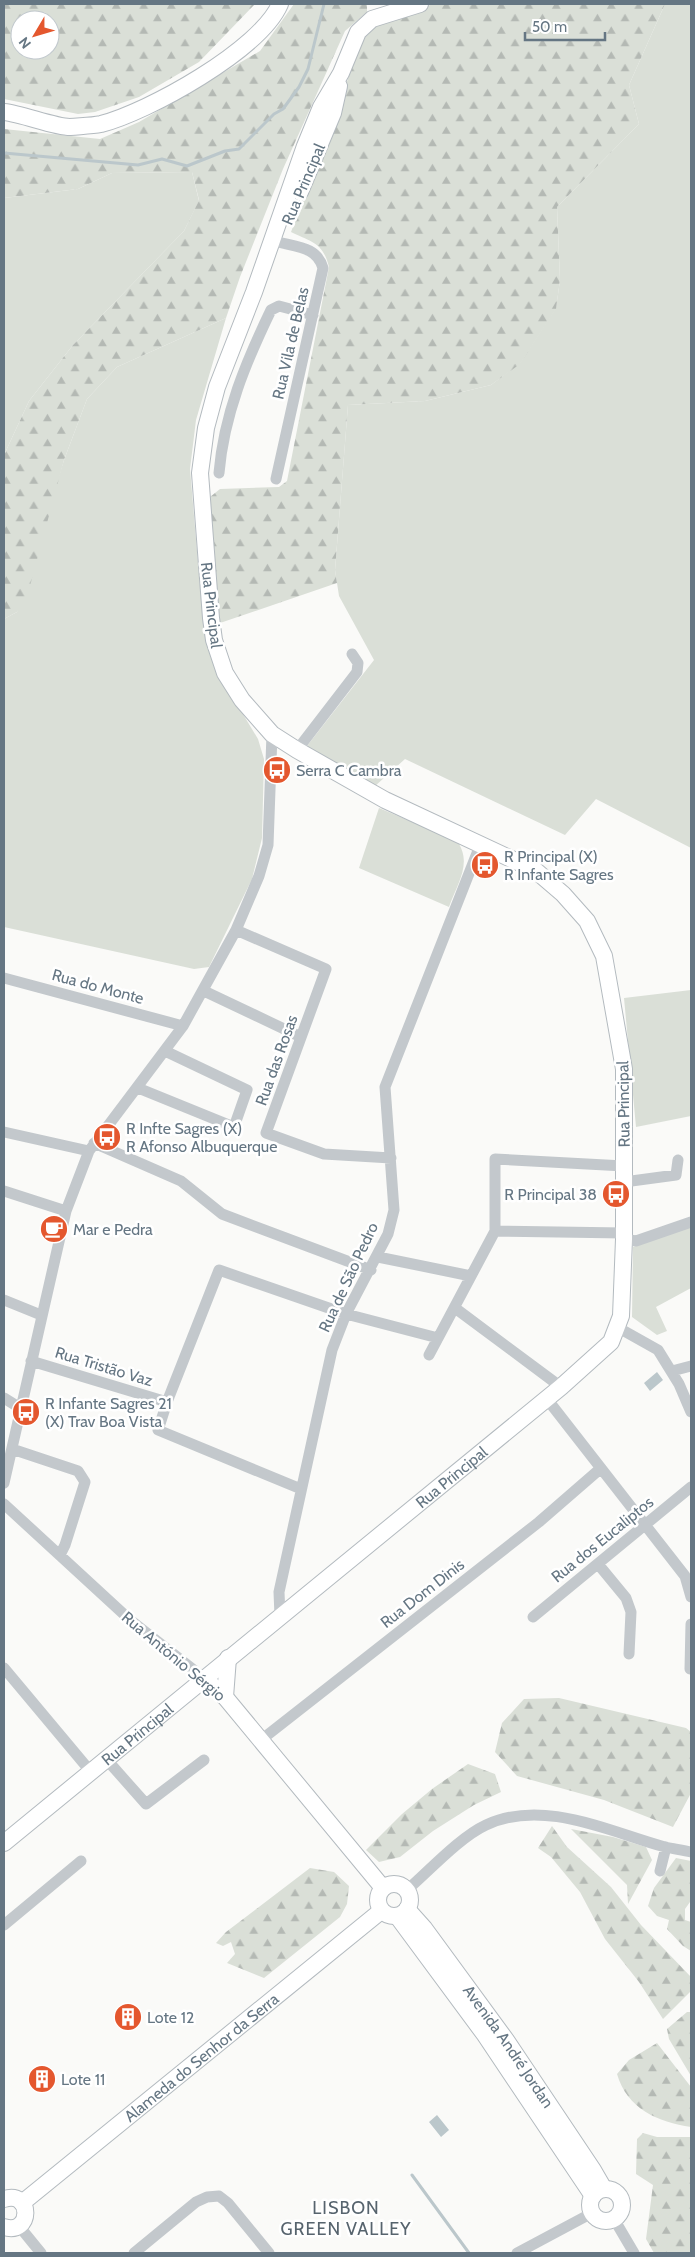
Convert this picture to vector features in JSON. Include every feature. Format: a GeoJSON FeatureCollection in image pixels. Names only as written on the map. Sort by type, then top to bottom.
{"type":"FeatureCollection","features":[{"type":"Feature","properties":{"kind":"street"},"geometry":{"type":"LineString","coordinates":[[4,112],[68,127],[100,124],[151,105],[242,50],[260,33],[280,4]]}},
{"type":"Feature","properties":{"kind":"street","name":"Rua Principal"},"geometry":{"type":"LineString","coordinates":[[4,1843],[561,1387],[611,1342],[621,1316],[624,1236],[624,1069],[604,956],[587,921],[563,894],[535,870],[386,800],[272,734],[242,700],[219,658],[211,618],[200,473],[206,428],[217,387],[254,292],[305,146],[321,107],[341,73],[358,32],[372,19],[420,4]]}},
{"type":"Feature","properties":{"kind":"street","name":"Rua Principal"},"geometry":{"type":"LineString","coordinates":[[254,292],[278,242],[333,113],[341,73]]}},
{"type":"Feature","properties":{"kind":"street","name":"Rua Vila de Belas"},"geometry":{"type":"LineString","coordinates":[[276,479],[322,268],[320,258],[308,250],[278,242]]}},
{"type":"Feature","properties":{"kind":"street"},"geometry":{"type":"LineString","coordinates":[[219,473],[226,425],[245,364],[271,310],[279,306],[313,315]]}},
{"type":"Feature","properties":{"kind":"street"},"geometry":{"type":"LineString","coordinates":[[297,750],[357,672],[358,663],[352,654]]}},
{"type":"Feature","properties":{"kind":"street"},"geometry":{"type":"LineString","coordinates":[[4,1479],[66,1210],[92,1147],[183,1026],[236,930],[259,876],[268,845],[272,734]]}},
{"type":"Feature","properties":{"kind":"street","name":"Rua de São Pedro"},"geometry":{"type":"LineString","coordinates":[[280,1616],[279,1592],[332,1350],[346,1314],[371,1270],[388,1234],[394,1210],[385,1087],[480,844]]}},
{"type":"Feature","properties":{"kind":"street","name":"Rua das Rosas"},"geometry":{"type":"LineString","coordinates":[[236,930],[326,969],[266,1133],[324,1154],[390,1158]]}},
{"type":"Feature","properties":{"kind":"street","name":"Rua do Monte"},"geometry":{"type":"LineString","coordinates":[[4,978],[183,1026]]}},
{"type":"Feature","properties":{"kind":"street"},"geometry":{"type":"LineString","coordinates":[[204,991],[301,1037]]}},
{"type":"Feature","properties":{"kind":"street"},"geometry":{"type":"LineString","coordinates":[[138,1088],[234,1127],[247,1090],[165,1051]]}},
{"type":"Feature","properties":{"kind":"street"},"geometry":{"type":"LineString","coordinates":[[4,1132],[92,1147],[181,1181],[222,1214],[371,1270]]}},
{"type":"Feature","properties":{"kind":"street"},"geometry":{"type":"LineString","coordinates":[[429,1355],[456,1308],[495,1231],[495,1159],[624,1174],[676,1175],[678,1160]]}},
{"type":"Feature","properties":{"kind":"street"},"geometry":{"type":"LineString","coordinates":[[4,1191],[66,1210]]}},
{"type":"Feature","properties":{"kind":"street"},"geometry":{"type":"LineString","coordinates":[[495,1231],[624,1236],[636,1241],[691,1222]]}},
{"type":"Feature","properties":{"kind":"street"},"geometry":{"type":"LineString","coordinates":[[378,1256],[471,1276]]}},
{"type":"Feature","properties":{"kind":"street"},"geometry":{"type":"LineString","coordinates":[[301,1489],[158,1430],[167,1402],[220,1270],[346,1314],[438,1338]]}},
{"type":"Feature","properties":{"kind":"street"},"geometry":{"type":"LineString","coordinates":[[4,1300],[42,1315]]}},
{"type":"Feature","properties":{"kind":"street"},"geometry":{"type":"LineString","coordinates":[[456,1308],[561,1387]]}},
{"type":"Feature","properties":{"kind":"street"},"geometry":{"type":"LineString","coordinates":[[617,1327],[658,1350],[672,1371],[691,1412]]}},
{"type":"Feature","properties":{"kind":"street","name":"Rua Tristão Vaz"},"geometry":{"type":"LineString","coordinates":[[31,1361],[167,1402]]}},
{"type":"Feature","properties":{"kind":"street"},"geometry":{"type":"LineString","coordinates":[[672,1371],[691,1366]]}},
{"type":"Feature","properties":{"kind":"street"},"geometry":{"type":"LineString","coordinates":[[4,1398],[20,1408]]}},
{"type":"Feature","properties":{"kind":"street"},"geometry":{"type":"LineString","coordinates":[[546,1399],[685,1576],[691,1597]]}},
{"type":"Feature","properties":{"kind":"street"},"geometry":{"type":"LineString","coordinates":[[12,1449],[78,1471],[85,1482],[66,1546],[60,1555]]}},
{"type":"Feature","properties":{"kind":"street","name":"Rua Dom Dinis"},"geometry":{"type":"LineString","coordinates":[[261,1740],[540,1522],[600,1469]]}},
{"type":"Feature","properties":{"kind":"street","name":"Rua dos Eucaliptos"},"geometry":{"type":"LineString","coordinates":[[533,1617],[691,1487]]}},
{"type":"Feature","properties":{"kind":"street","name":"Rua António Sérgio"},"geometry":{"type":"LineString","coordinates":[[4,1504],[129,1619],[204,1678],[225,1697],[383,1888]]}},
{"type":"Feature","properties":{"kind":"street"},"geometry":{"type":"LineString","coordinates":[[598,1564],[626,1598],[631,1612],[629,1654]]}},
{"type":"Feature","properties":{"kind":"street"},"geometry":{"type":"LineString","coordinates":[[690,1669],[691,1624]]}},
{"type":"Feature","properties":{"kind":"street"},"geometry":{"type":"LineString","coordinates":[[225,1697],[228,1658]]}},
{"type":"Feature","properties":{"kind":"street"},"geometry":{"type":"LineString","coordinates":[[4,1668],[91,1772]]}},
{"type":"Feature","properties":{"kind":"street"},"geometry":{"type":"LineString","coordinates":[[107,1760],[146,1804],[204,1760]]}},
{"type":"Feature","properties":{"kind":"street"},"geometry":{"type":"LineString","coordinates":[[406,1890],[458,1845],[486,1825],[508,1818],[532,1814],[556,1817],[600,1827],[666,1847],[691,1852]]}},
{"type":"Feature","properties":{"kind":"street"},"geometry":{"type":"LineString","coordinates":[[660,1871],[666,1847]]}},
{"type":"Feature","properties":{"kind":"street"},"geometry":{"type":"LineString","coordinates":[[4,1925],[81,1861]]}},
{"type":"Feature","properties":{"kind":"street"},"geometry":{"type":"LineString","coordinates":[[395,1884],[406,1890],[410,1896],[402,1913],[391,1916],[381,1911],[377,1899],[383,1888],[395,1884]]}},
{"type":"Feature","properties":{"kind":"street","name":"Alameda do Senhor da Serra"},"geometry":{"type":"LineString","coordinates":[[22,2204],[381,1911]]}},
{"type":"Feature","properties":{"kind":"street","name":"Avenida André Jordan"},"geometry":{"type":"LineString","coordinates":[[402,1913],[485,2036],[598,2193]]}},
{"type":"Feature","properties":{"kind":"street"},"geometry":{"type":"LineString","coordinates":[[616,2192],[622,2203],[622,2209],[614,2219],[602,2221],[592,2213],[590,2201],[598,2193],[616,2192]]}},
{"type":"Feature","properties":{"kind":"street"},"geometry":{"type":"LineString","coordinates":[[134,2253],[196,2202],[207,2197],[219,2196],[266,2249],[253,2253]]}},
{"type":"Feature","properties":{"kind":"street"},"geometry":{"type":"LineString","coordinates":[[4,2199],[12,2198],[22,2204],[26,2216],[12,2227],[41,2253]]}},
{"type":"Feature","properties":{"kind":"street"},"geometry":{"type":"LineString","coordinates":[[517,2253],[592,2213]]}},
{"type":"Feature","properties":{"kind":"street"},"geometry":{"type":"LineString","coordinates":[[614,2219],[634,2253]]}},
{"type":"Feature","properties":{"kind":"green space"},"geometry":{"type":"Polygon","coordinates":[[[4,4],[255,4],[199,62],[139,97],[95,112],[78,114],[4,99],[4,4]]]}},
{"type":"Feature","properties":{"kind":"green space"},"geometry":{"type":"Polygon","coordinates":[[[294,4],[367,4],[367,12],[345,31],[283,169],[240,277],[226,318],[117,367],[87,399],[64,460],[27,597],[17,612],[4,619],[4,455],[29,401],[73,345],[184,231],[199,200],[192,172],[112,173],[78,189],[4,198],[4,129],[100,139],[139,122],[260,51],[294,4]]]}},
{"type":"Feature","properties":{"kind":"green space"},"geometry":{"type":"Polygon","coordinates":[[[433,4],[665,4],[629,85],[639,124],[557,207],[560,280],[556,309],[520,364],[491,385],[425,401],[348,405],[335,570],[337,583],[220,623],[210,497],[220,489],[279,487],[287,481],[329,267],[320,248],[291,232],[341,100],[361,39],[369,26],[433,4]]]}},
{"type":"Feature","properties":{"kind":"green space"},"geometry":{"type":"Polygon","coordinates":[[[665,4],[691,4],[691,848],[596,799],[565,835],[405,759],[374,787],[307,746],[374,660],[339,596],[335,570],[348,405],[425,401],[491,385],[520,363],[556,308],[560,280],[557,207],[639,124],[629,85],[665,4]]]}},
{"type":"Feature","properties":{"kind":"green space"},"geometry":{"type":"Polygon","coordinates":[[[192,172],[199,201],[184,231],[73,345],[29,401],[4,455],[4,198],[78,189],[112,173],[192,172]]]}},
{"type":"Feature","properties":{"kind":"green space"},"geometry":{"type":"Polygon","coordinates":[[[226,318],[196,420],[190,469],[200,586],[208,644],[220,676],[258,739],[264,759],[262,838],[252,879],[209,967],[194,969],[4,927],[4,619],[17,612],[64,460],[87,399],[117,367],[226,318]]]}},
{"type":"Feature","properties":{"kind":"green space"},"geometry":{"type":"Polygon","coordinates":[[[379,808],[457,841],[462,849],[464,865],[449,907],[359,868],[379,808]]]}},
{"type":"Feature","properties":{"kind":"green space"},"geometry":{"type":"Polygon","coordinates":[[[691,990],[691,1116],[636,1127],[624,998],[691,990]]]}},
{"type":"Feature","properties":{"kind":"green space"},"geometry":{"type":"Polygon","coordinates":[[[691,1225],[691,1288],[656,1307],[667,1331],[657,1335],[632,1317],[633,1247],[691,1225]]]}},
{"type":"Feature","properties":{"kind":"green space"},"geometry":{"type":"Polygon","coordinates":[[[559,1698],[686,1728],[691,1732],[691,1793],[673,1827],[604,1800],[517,1776],[495,1752],[502,1723],[524,1699],[559,1698]]]}},
{"type":"Feature","properties":{"kind":"green space"},"geometry":{"type":"Polygon","coordinates":[[[468,1764],[495,1774],[501,1792],[474,1805],[433,1831],[400,1857],[379,1862],[366,1850],[402,1814],[432,1789],[468,1764]]]}},
{"type":"Feature","properties":{"kind":"green space"},"geometry":{"type":"Polygon","coordinates":[[[552,1826],[567,1847],[611,1887],[641,1925],[691,1977],[691,1991],[663,2019],[639,1982],[605,1939],[580,1892],[551,1857],[538,1848],[552,1826]]]}},
{"type":"Feature","properties":{"kind":"green space"},"geometry":{"type":"Polygon","coordinates":[[[571,1829],[613,1837],[646,1847],[652,1860],[628,1904],[627,1885],[571,1829]]]}},
{"type":"Feature","properties":{"kind":"green space"},"geometry":{"type":"Polygon","coordinates":[[[676,1858],[691,1861],[691,1903],[685,1909],[685,1920],[691,1922],[691,1951],[683,1946],[667,1929],[669,1920],[657,1916],[648,1906],[654,1888],[676,1858]]]}},
{"type":"Feature","properties":{"kind":"green space"},"geometry":{"type":"Polygon","coordinates":[[[310,1868],[334,1872],[349,1886],[347,1904],[340,1917],[264,1978],[227,1963],[235,1954],[231,1942],[223,1946],[216,1943],[226,1932],[310,1868]]]}},
{"type":"Feature","properties":{"kind":"green space"},"geometry":{"type":"Polygon","coordinates":[[[687,2012],[691,2012],[691,2076],[669,2039],[667,2029],[687,2012]]]}},
{"type":"Feature","properties":{"kind":"green space"},"geometry":{"type":"Polygon","coordinates":[[[657,2043],[691,2087],[691,2127],[667,2122],[645,2112],[628,2096],[617,2074],[629,2060],[657,2043]]]}},
{"type":"Feature","properties":{"kind":"green space"},"geometry":{"type":"Polygon","coordinates":[[[643,2133],[657,2137],[691,2137],[691,2253],[654,2253],[646,2239],[653,2185],[636,2174],[637,2139],[643,2133]]]}},
{"type":"Feature","properties":{"kind":"shaded area"},"geometry":{"type":"Polygon","coordinates":[[[657,1372],[663,1380],[650,1391],[644,1383],[657,1372]]]}},
{"type":"Feature","properties":{"kind":"shaded area"},"geometry":{"type":"Polygon","coordinates":[[[437,2115],[449,2130],[441,2137],[429,2122],[437,2115]]]}},
{"type":"Feature","properties":{"kind":"waterway"},"geometry":{"type":"LineString","coordinates":[[4,153],[138,165],[162,159],[187,166],[225,151],[239,149],[274,114],[283,109],[299,87],[308,69],[324,4]]}},
{"type":"Feature","properties":{"kind":"waterway"},"geometry":{"type":"LineString","coordinates":[[412,2175],[469,2253]]}},
{"type":"Feature","properties":{"kind":"place","name":"Serra C Cambra"},"geometry":{"type":"Point","coordinates":[277,770]}},
{"type":"Feature","properties":{"kind":"place","name":"R Principal (X) R Infante Sagres"},"geometry":{"type":"Point","coordinates":[485,865]}},
{"type":"Feature","properties":{"kind":"place","name":"R Infte Sagres (X) R Afonso Albuquerque"},"geometry":{"type":"Point","coordinates":[107,1137]}},
{"type":"Feature","properties":{"kind":"place","name":"R Principal 38"},"geometry":{"type":"Point","coordinates":[616,1194]}},
{"type":"Feature","properties":{"kind":"place","name":"Mar e Pedra"},"geometry":{"type":"Point","coordinates":[54,1229]}},
{"type":"Feature","properties":{"kind":"place","name":"R Infante Sagres 21 (X) Trav Boa Vista"},"geometry":{"type":"Point","coordinates":[26,1412]}},
{"type":"Feature","properties":{"kind":"place","name":"Lote 12"},"geometry":{"type":"Point","coordinates":[128,2017]}},
{"type":"Feature","properties":{"kind":"place","name":"Lote 11"},"geometry":{"type":"Point","coordinates":[42,2079]}},
{"type":"Feature","properties":{"kind":"district","name":"LISBON GREEN VALLEY"},"geometry":{"type":"Point","coordinates":[346,2218]}}]}
